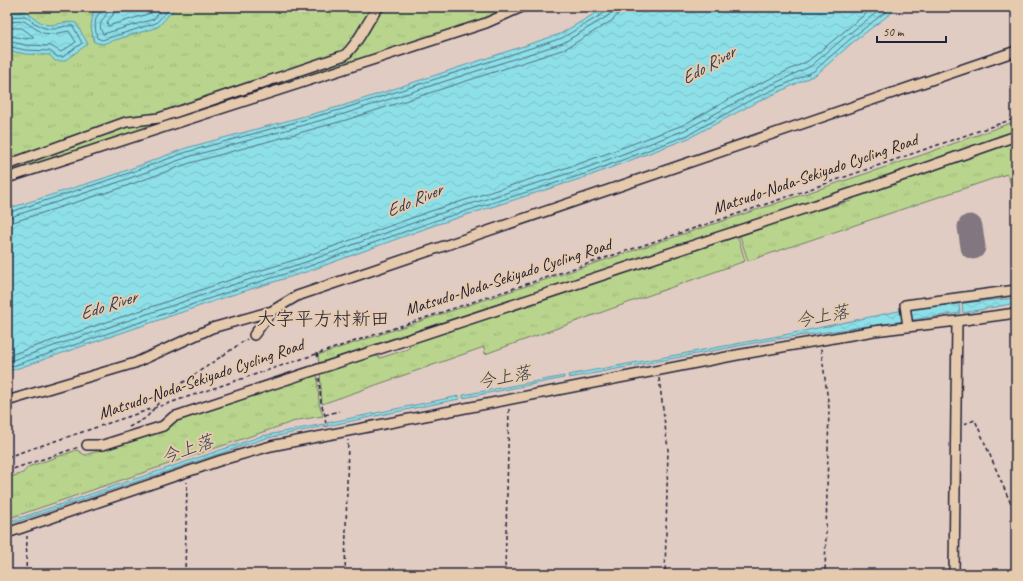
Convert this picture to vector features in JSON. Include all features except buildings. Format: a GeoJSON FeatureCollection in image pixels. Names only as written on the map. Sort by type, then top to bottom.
{"type":"FeatureCollection","features":[{"type":"Feature","properties":{"kind":"street"},"geometry":{"type":"LineString","coordinates":[[7,165],[126,122],[167,115],[346,55],[354,48],[379,7]]}},
{"type":"Feature","properties":{"kind":"street"},"geometry":{"type":"LineString","coordinates":[[7,178],[486,23],[522,7]]}},
{"type":"Feature","properties":{"kind":"street"},"geometry":{"type":"LineString","coordinates":[[7,401],[135,363],[212,328],[272,311],[297,296],[1016,51]]}},
{"type":"Feature","properties":{"kind":"street"},"geometry":{"type":"LineString","coordinates":[[87,445],[103,445],[163,426],[173,417],[866,189],[1016,136]]}},
{"type":"Feature","properties":{"kind":"street"},"geometry":{"type":"LineString","coordinates":[[908,325],[905,305],[1016,290]]}},
{"type":"Feature","properties":{"kind":"street"},"geometry":{"type":"LineString","coordinates":[[254,335],[272,311]]}},
{"type":"Feature","properties":{"kind":"street"},"geometry":{"type":"LineString","coordinates":[[7,533],[260,449],[658,370],[908,325],[1016,314]]}},
{"type":"Feature","properties":{"kind":"street"},"geometry":{"type":"LineString","coordinates":[[954,574],[957,321]]}},
{"type":"Feature","properties":{"kind":"path","name":"Matsudo-Noda-Sekiyado Cycling Road"},"geometry":{"type":"LineString","coordinates":[[7,457],[749,210],[1016,118]]}},
{"type":"Feature","properties":{"kind":"path"},"geometry":{"type":"LineString","coordinates":[[126,428],[146,418],[166,394],[254,335]]}},
{"type":"Feature","properties":{"kind":"path"},"geometry":{"type":"LineString","coordinates":[[820,341],[829,408],[825,574]]}},
{"type":"Feature","properties":{"kind":"path"},"geometry":{"type":"LineString","coordinates":[[658,370],[668,449],[665,574]]}},
{"type":"Feature","properties":{"kind":"path"},"geometry":{"type":"LineString","coordinates":[[505,574],[509,399]]}},
{"type":"Feature","properties":{"kind":"path"},"geometry":{"type":"LineString","coordinates":[[321,403],[326,418],[327,430]]}},
{"type":"Feature","properties":{"kind":"path"},"geometry":{"type":"LineString","coordinates":[[325,415],[339,411]]}},
{"type":"Feature","properties":{"kind":"path"},"geometry":{"type":"LineString","coordinates":[[956,427],[975,420],[1016,516]]}},
{"type":"Feature","properties":{"kind":"path"},"geometry":{"type":"LineString","coordinates":[[345,574],[349,431]]}},
{"type":"Feature","properties":{"kind":"path"},"geometry":{"type":"LineString","coordinates":[[7,471],[87,445]]}},
{"type":"Feature","properties":{"kind":"path"},"geometry":{"type":"LineString","coordinates":[[185,574],[188,472]]}},
{"type":"Feature","properties":{"kind":"path"},"geometry":{"type":"LineString","coordinates":[[26,574],[27,526]]}},
{"type":"Feature","properties":{"kind":"green space"},"geometry":{"type":"Polygon","coordinates":[[[7,7],[518,7],[63,165],[7,183],[7,7]]]}},
{"type":"Feature","properties":{"kind":"green space"},"geometry":{"type":"Polygon","coordinates":[[[1016,121],[1016,132],[866,186],[319,366],[318,355],[919,156],[1016,121]]]}},
{"type":"Feature","properties":{"kind":"green space"},"geometry":{"type":"Polygon","coordinates":[[[1016,137],[1016,182],[1011,184],[1007,174],[748,261],[739,233],[810,210],[823,209],[851,201],[860,193],[1016,137]]]}},
{"type":"Feature","properties":{"kind":"green space"},"geometry":{"type":"Polygon","coordinates":[[[737,234],[745,261],[485,354],[484,347],[322,404],[320,371],[373,354],[380,358],[408,349],[414,339],[737,234]]]}},
{"type":"Feature","properties":{"kind":"green space"},"geometry":{"type":"Polygon","coordinates":[[[317,372],[319,403],[323,416],[298,420],[7,519],[7,478],[23,473],[28,467],[77,450],[85,455],[114,446],[173,418],[317,372]]]}},
{"type":"Feature","properties":{"kind":"water"},"geometry":{"type":"Polygon","coordinates":[[[176,7],[158,27],[102,44],[94,42],[91,27],[93,13],[100,8],[176,7]]]}},
{"type":"Feature","properties":{"kind":"water","name":"Edo River"},"geometry":{"type":"Polygon","coordinates":[[[606,7],[899,7],[852,43],[817,74],[751,105],[689,138],[589,176],[435,225],[309,271],[235,294],[7,372],[7,209],[114,175],[186,148],[342,106],[560,34],[606,7]]]}},
{"type":"Feature","properties":{"kind":"water"},"geometry":{"type":"Polygon","coordinates":[[[26,11],[38,21],[50,25],[68,22],[76,23],[88,44],[64,61],[55,61],[50,55],[25,54],[7,50],[7,13],[26,11]]]}},
{"type":"Feature","properties":{"kind":"water"},"geometry":{"type":"Polygon","coordinates":[[[1016,298],[1016,303],[963,313],[962,303],[1016,298]]]}},
{"type":"Feature","properties":{"kind":"water"},"geometry":{"type":"Polygon","coordinates":[[[959,304],[960,313],[770,340],[569,378],[568,375],[784,335],[908,309],[959,304]]]}},
{"type":"Feature","properties":{"kind":"water"},"geometry":{"type":"Polygon","coordinates":[[[564,376],[564,378],[463,398],[463,395],[564,376]]]}},
{"type":"Feature","properties":{"kind":"water"},"geometry":{"type":"Polygon","coordinates":[[[459,396],[459,399],[327,426],[327,423],[459,396]]]}},
{"type":"Feature","properties":{"kind":"water"},"geometry":{"type":"Polygon","coordinates":[[[324,424],[325,426],[263,439],[7,525],[7,522],[262,436],[324,424]]]}},
{"type":"Feature","properties":{"kind":"taxiway"},"geometry":{"type":"LineString","coordinates":[[970,227],[973,247]]}},
{"type":"Feature","properties":{"kind":"district","name":"大字平方村新田"},"geometry":{"type":"Point","coordinates":[323,319]}},
{"type":"Feature","properties":{"kind":"water label","name":"今上落"},"geometry":{"type":"Point","coordinates":[822,316]}},
{"type":"Feature","properties":{"kind":"water label","name":"今上落"},"geometry":{"type":"Point","coordinates":[504,377]}},
{"type":"Feature","properties":{"kind":"water label","name":"今上落"},"geometry":{"type":"Point","coordinates":[187,449]}}]}
